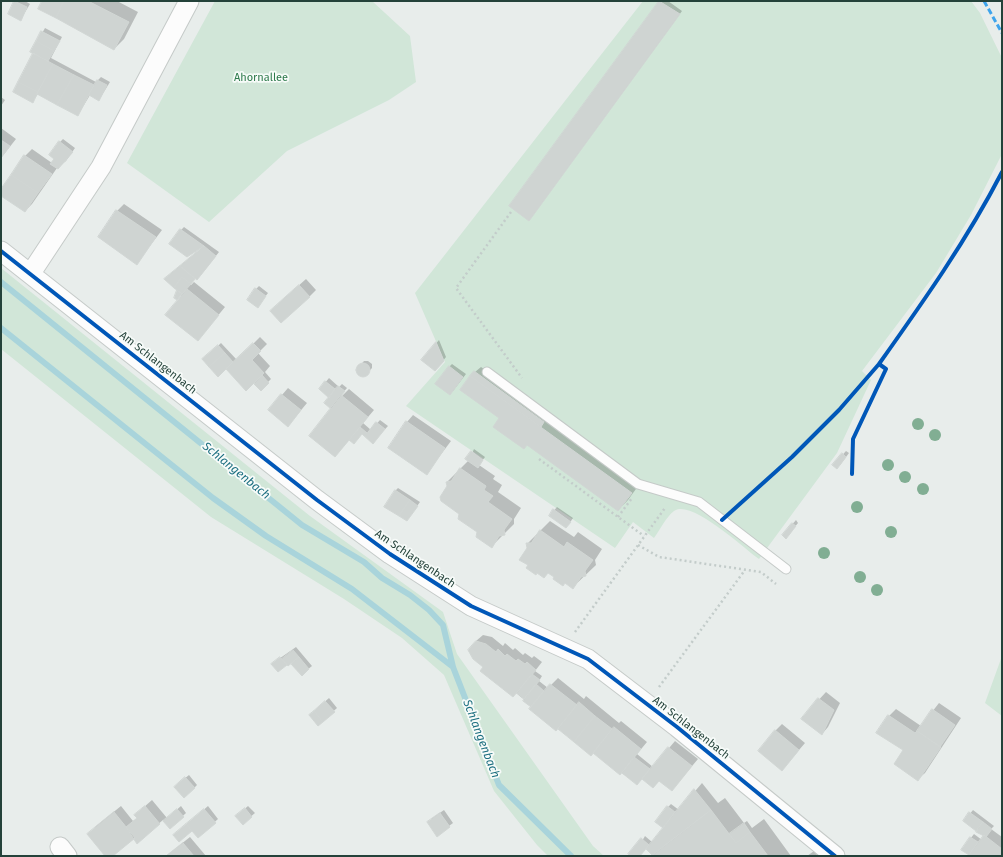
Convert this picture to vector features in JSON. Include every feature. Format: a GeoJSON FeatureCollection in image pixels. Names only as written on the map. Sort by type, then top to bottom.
{"type":"FeatureCollection","features":[{"type":"Feature","properties":{"kind":"street"},"geometry":{"type":"LineString","coordinates":[[31,273],[101,167],[189,1]]}},
{"type":"Feature","properties":{"kind":"street","name":"Am Schlangenbach"},"geometry":{"type":"LineString","coordinates":[[1,251],[31,273],[311,496],[390,554],[471,606],[588,659],[647,704],[835,856]]}},
{"type":"Feature","properties":{"kind":"lane"},"geometry":{"type":"LineString","coordinates":[[487,372],[638,484],[699,502],[786,569]]}},
{"type":"Feature","properties":{"kind":"path"},"geometry":{"type":"LineString","coordinates":[[511,212],[456,288],[524,381]]}},
{"type":"Feature","properties":{"kind":"path"},"geometry":{"type":"LineString","coordinates":[[539,459],[644,536]]}},
{"type":"Feature","properties":{"kind":"path"},"geometry":{"type":"LineString","coordinates":[[618,517],[642,485]]}},
{"type":"Feature","properties":{"kind":"path"},"geometry":{"type":"LineString","coordinates":[[563,648],[674,494]]}},
{"type":"Feature","properties":{"kind":"path"},"geometry":{"type":"LineString","coordinates":[[638,545],[659,557],[762,572],[776,584]]}},
{"type":"Feature","properties":{"kind":"path"},"geometry":{"type":"LineString","coordinates":[[647,704],[745,570]]}},
{"type":"Feature","properties":{"kind":"green space","name":"Ahornallee"},"geometry":{"type":"Polygon","coordinates":[[[215,1],[372,1],[410,36],[416,82],[389,100],[287,151],[209,222],[127,163],[215,1]]]}},
{"type":"Feature","properties":{"kind":"green space"},"geometry":{"type":"Polygon","coordinates":[[[643,1],[971,1],[980,13],[1002,58],[1002,154],[971,215],[936,273],[862,371],[871,380],[837,453],[759,559],[717,526],[692,512],[682,509],[674,511],[671,514],[654,538],[633,522],[615,548],[406,406],[445,362],[415,293],[643,1]]]}},
{"type":"Feature","properties":{"kind":"green space"},"geometry":{"type":"Polygon","coordinates":[[[1,268],[310,516],[443,612],[457,654],[593,846],[604,856],[548,856],[537,845],[494,791],[444,675],[402,638],[344,599],[211,517],[1,349],[1,268]]]}},
{"type":"Feature","properties":{"kind":"green space"},"geometry":{"type":"Polygon","coordinates":[[[1002,656],[1002,716],[985,703],[1002,656]]]}},
{"type":"Feature","properties":{"kind":"building"},"geometry":{"type":"Polygon","coordinates":[[[14,1],[27,7],[21,21],[8,14],[14,1]]]}},
{"type":"Feature","properties":{"kind":"building"},"geometry":{"type":"Polygon","coordinates":[[[42,1],[64,1],[56,18],[38,9],[42,1]]]}},
{"type":"Feature","properties":{"kind":"building"},"geometry":{"type":"Polygon","coordinates":[[[64,1],[88,1],[129,22],[114,50],[56,18],[64,1]]]}},
{"type":"Feature","properties":{"kind":"building"},"geometry":{"type":"Polygon","coordinates":[[[659,1],[680,14],[529,221],[509,206],[659,1]]]}},
{"type":"Feature","properties":{"kind":"building"},"geometry":{"type":"Polygon","coordinates":[[[41,31],[60,41],[54,51],[36,41],[41,31]]]}},
{"type":"Feature","properties":{"kind":"building"},"geometry":{"type":"Polygon","coordinates":[[[36,41],[54,51],[48,61],[30,52],[36,41]]]}},
{"type":"Feature","properties":{"kind":"building"},"geometry":{"type":"Polygon","coordinates":[[[33,53],[53,64],[38,92],[18,82],[33,53]]]}},
{"type":"Feature","properties":{"kind":"building"},"geometry":{"type":"Polygon","coordinates":[[[53,64],[74,75],[57,105],[37,94],[53,64]]]}},
{"type":"Feature","properties":{"kind":"building"},"geometry":{"type":"Polygon","coordinates":[[[74,75],[94,85],[78,116],[57,105],[74,75]]]}},
{"type":"Feature","properties":{"kind":"building"},"geometry":{"type":"Polygon","coordinates":[[[97,80],[107,85],[99,101],[89,95],[97,80]]]}},
{"type":"Feature","properties":{"kind":"building"},"geometry":{"type":"Polygon","coordinates":[[[18,82],[38,92],[33,103],[13,92],[18,82]]]}},
{"type":"Feature","properties":{"kind":"building"},"geometry":{"type":"Polygon","coordinates":[[[1,140],[10,146],[1,158],[1,140]]]}},
{"type":"Feature","properties":{"kind":"building"},"geometry":{"type":"Polygon","coordinates":[[[59,141],[73,152],[58,169],[50,164],[54,159],[49,155],[59,141]]]}},
{"type":"Feature","properties":{"kind":"building"},"geometry":{"type":"Polygon","coordinates":[[[24,155],[52,174],[38,193],[11,175],[24,155]]]}},
{"type":"Feature","properties":{"kind":"building"},"geometry":{"type":"Polygon","coordinates":[[[11,175],[38,193],[25,212],[1,196],[1,189],[11,175]]]}},
{"type":"Feature","properties":{"kind":"building"},"geometry":{"type":"Polygon","coordinates":[[[116,210],[156,237],[137,265],[98,237],[116,210]]]}},
{"type":"Feature","properties":{"kind":"building"},"geometry":{"type":"Polygon","coordinates":[[[180,229],[204,246],[187,257],[169,244],[180,229]]]}},
{"type":"Feature","properties":{"kind":"building"},"geometry":{"type":"Polygon","coordinates":[[[204,246],[216,256],[197,280],[180,266],[204,246]]]}},
{"type":"Feature","properties":{"kind":"building"},"geometry":{"type":"Polygon","coordinates":[[[180,266],[195,279],[191,284],[182,277],[174,288],[164,279],[180,266]]]}},
{"type":"Feature","properties":{"kind":"building"},"geometry":{"type":"Polygon","coordinates":[[[182,277],[191,284],[182,294],[174,288],[182,277]]]}},
{"type":"Feature","properties":{"kind":"building"},"geometry":{"type":"Polygon","coordinates":[[[299,285],[310,297],[281,323],[270,311],[299,285]]]}},
{"type":"Feature","properties":{"kind":"building"},"geometry":{"type":"Polygon","coordinates":[[[255,288],[266,296],[258,308],[247,300],[255,288]]]}},
{"type":"Feature","properties":{"kind":"building"},"geometry":{"type":"Polygon","coordinates":[[[187,289],[219,315],[198,341],[165,315],[187,289]]]}},
{"type":"Feature","properties":{"kind":"building"},"geometry":{"type":"Polygon","coordinates":[[[177,290],[182,294],[177,300],[174,298],[177,290]]]}},
{"type":"Feature","properties":{"kind":"building"},"geometry":{"type":"Polygon","coordinates":[[[436,342],[444,361],[435,371],[421,360],[436,342]]]}},
{"type":"Feature","properties":{"kind":"building"},"geometry":{"type":"Polygon","coordinates":[[[253,343],[261,351],[252,360],[264,373],[246,391],[226,369],[253,343]]]}},
{"type":"Feature","properties":{"kind":"building"},"geometry":{"type":"Polygon","coordinates":[[[218,345],[225,353],[209,367],[202,359],[218,345]]]}},
{"type":"Feature","properties":{"kind":"building"},"geometry":{"type":"Polygon","coordinates":[[[225,353],[233,362],[218,377],[209,367],[225,353]]]}},
{"type":"Feature","properties":{"kind":"building"},"geometry":{"type":"Polygon","coordinates":[[[363,363],[368,365],[370,370],[368,375],[363,377],[358,375],[356,370],[358,365],[363,363]]]}},
{"type":"Feature","properties":{"kind":"building"},"geometry":{"type":"Polygon","coordinates":[[[449,366],[463,377],[450,395],[435,384],[449,366]]]}},
{"type":"Feature","properties":{"kind":"building"},"geometry":{"type":"Polygon","coordinates":[[[474,371],[544,422],[541,427],[470,376],[474,371]]]}},
{"type":"Feature","properties":{"kind":"building"},"geometry":{"type":"Polygon","coordinates":[[[262,375],[269,383],[261,391],[254,384],[262,375]]]}},
{"type":"Feature","properties":{"kind":"building"},"geometry":{"type":"Polygon","coordinates":[[[470,376],[632,493],[618,511],[527,445],[524,449],[493,427],[499,418],[460,390],[470,376]]]}},
{"type":"Feature","properties":{"kind":"building"},"geometry":{"type":"Polygon","coordinates":[[[325,381],[335,389],[329,398],[319,389],[325,381]]]}},
{"type":"Feature","properties":{"kind":"building"},"geometry":{"type":"Polygon","coordinates":[[[338,386],[345,391],[331,409],[324,403],[338,386]]]}},
{"type":"Feature","properties":{"kind":"building"},"geometry":{"type":"Polygon","coordinates":[[[281,394],[301,410],[288,427],[268,410],[281,394]]]}},
{"type":"Feature","properties":{"kind":"building"},"geometry":{"type":"Polygon","coordinates":[[[341,395],[368,417],[335,457],[309,436],[341,395]]]}},
{"type":"Feature","properties":{"kind":"building"},"geometry":{"type":"Polygon","coordinates":[[[406,421],[445,448],[427,475],[388,448],[406,421]]]}},
{"type":"Feature","properties":{"kind":"building"},"geometry":{"type":"Polygon","coordinates":[[[376,422],[385,429],[373,444],[362,434],[354,444],[349,440],[360,427],[367,433],[376,422]]]}},
{"type":"Feature","properties":{"kind":"building"},"geometry":{"type":"Polygon","coordinates":[[[471,451],[483,460],[478,468],[465,459],[471,451]]]}},
{"type":"Feature","properties":{"kind":"building"},"geometry":{"type":"Polygon","coordinates":[[[842,453],[846,457],[837,469],[832,465],[842,453]]]}},
{"type":"Feature","properties":{"kind":"building"},"geometry":{"type":"Polygon","coordinates":[[[460,468],[486,486],[484,490],[493,496],[488,502],[512,519],[504,530],[505,535],[499,536],[492,548],[476,537],[477,532],[458,519],[459,514],[441,501],[440,497],[447,486],[446,482],[451,481],[460,468]]]}},
{"type":"Feature","properties":{"kind":"building"},"geometry":{"type":"Polygon","coordinates":[[[395,490],[410,500],[399,516],[384,507],[395,490]]]}},
{"type":"Feature","properties":{"kind":"building"},"geometry":{"type":"Polygon","coordinates":[[[410,500],[418,506],[407,521],[399,516],[410,500]]]}},
{"type":"Feature","properties":{"kind":"building"},"geometry":{"type":"Polygon","coordinates":[[[553,509],[571,522],[566,528],[549,516],[553,509]]]}},
{"type":"Feature","properties":{"kind":"building"},"geometry":{"type":"Polygon","coordinates":[[[792,523],[796,526],[786,539],[782,535],[792,523]]]}},
{"type":"Feature","properties":{"kind":"building"},"geometry":{"type":"Polygon","coordinates":[[[540,530],[564,547],[567,542],[593,560],[585,571],[586,576],[581,577],[573,589],[565,583],[563,586],[553,579],[554,577],[548,573],[544,578],[537,573],[536,575],[526,568],[528,565],[519,560],[527,548],[526,543],[531,543],[540,530]]]}},
{"type":"Feature","properties":{"kind":"building"},"geometry":{"type":"Polygon","coordinates":[[[476,641],[486,644],[496,652],[498,649],[505,656],[507,654],[516,661],[518,659],[525,664],[527,662],[536,670],[513,697],[480,671],[483,667],[473,659],[468,650],[476,641]]]}},
{"type":"Feature","properties":{"kind":"building"},"geometry":{"type":"Polygon","coordinates":[[[293,650],[299,657],[288,666],[282,659],[293,650]]]}},
{"type":"Feature","properties":{"kind":"building"},"geometry":{"type":"Polygon","coordinates":[[[280,657],[287,665],[278,672],[271,664],[280,657]]]}},
{"type":"Feature","properties":{"kind":"building"},"geometry":{"type":"Polygon","coordinates":[[[299,657],[309,669],[302,676],[291,664],[299,657]]]}},
{"type":"Feature","properties":{"kind":"building"},"geometry":{"type":"Polygon","coordinates":[[[532,674],[540,680],[524,699],[517,693],[532,674]]]}},
{"type":"Feature","properties":{"kind":"building"},"geometry":{"type":"Polygon","coordinates":[[[536,684],[544,691],[531,707],[523,701],[536,684]]]}},
{"type":"Feature","properties":{"kind":"building"},"geometry":{"type":"Polygon","coordinates":[[[550,684],[577,705],[556,731],[529,709],[550,684]]]}},
{"type":"Feature","properties":{"kind":"building"},"geometry":{"type":"Polygon","coordinates":[[[818,698],[834,710],[822,735],[801,719],[818,698]]]}},
{"type":"Feature","properties":{"kind":"building"},"geometry":{"type":"Polygon","coordinates":[[[325,701],[335,712],[323,722],[314,711],[325,701]]]}},
{"type":"Feature","properties":{"kind":"building"},"geometry":{"type":"Polygon","coordinates":[[[579,702],[595,716],[574,742],[558,729],[579,702]]]}},
{"type":"Feature","properties":{"kind":"building"},"geometry":{"type":"Polygon","coordinates":[[[932,709],[955,725],[940,747],[917,731],[932,709]]]}},
{"type":"Feature","properties":{"kind":"building"},"geometry":{"type":"Polygon","coordinates":[[[314,711],[323,722],[318,726],[309,715],[314,711]]]}},
{"type":"Feature","properties":{"kind":"building"},"geometry":{"type":"Polygon","coordinates":[[[888,715],[915,733],[917,731],[941,747],[918,781],[894,764],[903,750],[876,733],[888,715]]]}},
{"type":"Feature","properties":{"kind":"building"},"geometry":{"type":"Polygon","coordinates":[[[595,716],[612,729],[591,756],[574,742],[595,716]]]}},
{"type":"Feature","properties":{"kind":"building"},"geometry":{"type":"Polygon","coordinates":[[[614,727],[641,749],[620,775],[593,753],[614,727]]]}},
{"type":"Feature","properties":{"kind":"building"},"geometry":{"type":"Polygon","coordinates":[[[775,730],[799,750],[782,771],[758,751],[775,730]]]}},
{"type":"Feature","properties":{"kind":"building"},"geometry":{"type":"Polygon","coordinates":[[[668,747],[692,766],[672,791],[659,781],[653,788],[642,779],[668,747]]]}},
{"type":"Feature","properties":{"kind":"building"},"geometry":{"type":"Polygon","coordinates":[[[634,757],[650,769],[637,785],[622,773],[634,757]]]}},
{"type":"Feature","properties":{"kind":"building"},"geometry":{"type":"Polygon","coordinates":[[[185,777],[195,788],[184,798],[174,787],[185,777]]]}},
{"type":"Feature","properties":{"kind":"building"},"geometry":{"type":"Polygon","coordinates":[[[694,789],[711,810],[652,855],[646,849],[694,789]]]}},
{"type":"Feature","properties":{"kind":"building"},"geometry":{"type":"Polygon","coordinates":[[[145,806],[160,824],[137,844],[126,827],[137,818],[134,815],[145,806]]]}},
{"type":"Feature","properties":{"kind":"building"},"geometry":{"type":"Polygon","coordinates":[[[667,806],[675,812],[663,828],[655,822],[667,806]]]}},
{"type":"Feature","properties":{"kind":"building"},"geometry":{"type":"Polygon","coordinates":[[[245,808],[252,817],[243,825],[235,816],[245,808]]]}},
{"type":"Feature","properties":{"kind":"building"},"geometry":{"type":"Polygon","coordinates":[[[177,809],[184,817],[170,829],[163,821],[177,809]]]}},
{"type":"Feature","properties":{"kind":"building"},"geometry":{"type":"Polygon","coordinates":[[[204,809],[216,823],[198,838],[186,824],[204,809]]]}},
{"type":"Feature","properties":{"kind":"building"},"geometry":{"type":"Polygon","coordinates":[[[711,810],[736,843],[750,832],[768,856],[652,856],[711,810]]]}},
{"type":"Feature","properties":{"kind":"building"},"geometry":{"type":"Polygon","coordinates":[[[114,812],[135,838],[113,856],[105,856],[87,834],[114,812]]]}},
{"type":"Feature","properties":{"kind":"building"},"geometry":{"type":"Polygon","coordinates":[[[969,812],[983,822],[976,831],[963,821],[969,812]]]}},
{"type":"Feature","properties":{"kind":"building"},"geometry":{"type":"Polygon","coordinates":[[[440,813],[450,827],[437,837],[427,822],[440,813]]]}},
{"type":"Feature","properties":{"kind":"building"},"geometry":{"type":"Polygon","coordinates":[[[983,822],[992,829],[986,837],[976,832],[983,822]]]}},
{"type":"Feature","properties":{"kind":"building"},"geometry":{"type":"Polygon","coordinates":[[[744,823],[750,832],[736,843],[729,834],[744,823]]]}},
{"type":"Feature","properties":{"kind":"building"},"geometry":{"type":"Polygon","coordinates":[[[186,824],[192,831],[179,842],[173,835],[186,824]]]}},
{"type":"Feature","properties":{"kind":"building"},"geometry":{"type":"Polygon","coordinates":[[[984,835],[1002,849],[1002,856],[969,855],[984,835]]]}},
{"type":"Feature","properties":{"kind":"building"},"geometry":{"type":"Polygon","coordinates":[[[970,837],[978,842],[969,855],[961,850],[970,837]]]}},
{"type":"Feature","properties":{"kind":"building"},"geometry":{"type":"Polygon","coordinates":[[[641,838],[649,845],[640,856],[631,856],[628,854],[641,838]]]}},
{"type":"Feature","properties":{"kind":"building"},"geometry":{"type":"Polygon","coordinates":[[[183,843],[194,856],[166,856],[171,852],[183,843]]]}},
{"type":"Feature","properties":{"kind":"waterway","name":"Schlangenbach"},"geometry":{"type":"LineString","coordinates":[[1,282],[302,525],[364,562],[382,578],[410,595],[429,610],[443,625],[453,667],[499,785],[571,856]]}},
{"type":"Feature","properties":{"kind":"waterway","name":"Schlangenbach"},"geometry":{"type":"LineString","coordinates":[[1,328],[213,498],[266,536],[352,589],[453,667]]}},
{"type":"Feature","properties":{"kind":"marked path"},"geometry":{"type":"LineString","coordinates":[[984,1],[1002,33]]}},
{"type":"Feature","properties":{"kind":"cycle path"},"geometry":{"type":"LineString","coordinates":[[852,474],[853,439],[886,369],[879,364],[928,294],[959,246],[1002,172]]}},
{"type":"Feature","properties":{"kind":"cycle path"},"geometry":{"type":"LineString","coordinates":[[1,251],[317,500],[390,554],[471,606],[588,659],[677,727],[835,856]]}},
{"type":"Feature","properties":{"kind":"cycle path"},"geometry":{"type":"LineString","coordinates":[[722,520],[792,457],[839,410],[879,364]]}}]}
